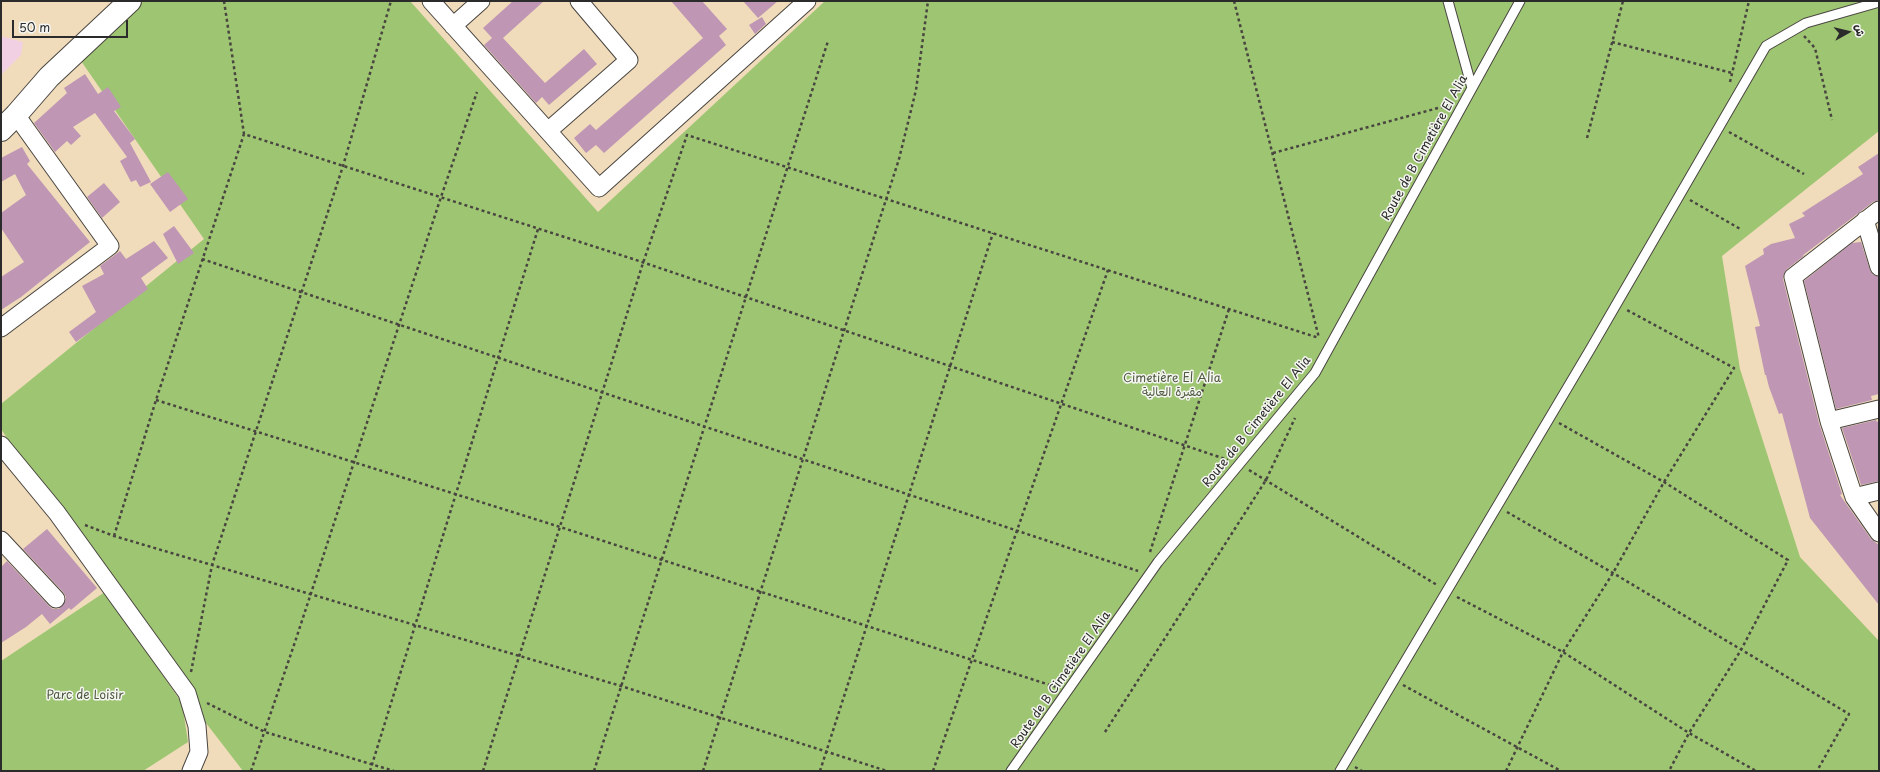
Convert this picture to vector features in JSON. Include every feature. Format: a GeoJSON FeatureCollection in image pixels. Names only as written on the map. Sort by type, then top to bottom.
{"type":"FeatureCollection","features":[{"type":"Feature","properties":{"kind":"street"},"geometry":{"type":"LineString","coordinates":[[1,328],[110,246],[9,123],[49,77],[130,1]]}},
{"type":"Feature","properties":{"kind":"street"},"geometry":{"type":"LineString","coordinates":[[431,1],[599,188],[807,1]]}},
{"type":"Feature","properties":{"kind":"street"},"geometry":{"type":"LineString","coordinates":[[453,26],[481,1]]}},
{"type":"Feature","properties":{"kind":"street"},"geometry":{"type":"LineString","coordinates":[[548,131],[629,60],[580,1]]}},
{"type":"Feature","properties":{"kind":"street"},"geometry":{"type":"LineString","coordinates":[[1879,210],[1793,277],[1829,421],[1854,497],[1879,533]]}},
{"type":"Feature","properties":{"kind":"street"},"geometry":{"type":"LineString","coordinates":[[1865,220],[1879,267]]}},
{"type":"Feature","properties":{"kind":"street"},"geometry":{"type":"LineString","coordinates":[[1829,421],[1879,409]]}},
{"type":"Feature","properties":{"kind":"street"},"geometry":{"type":"LineString","coordinates":[[1,445],[57,513],[187,692],[197,726],[199,752],[191,771]]}},
{"type":"Feature","properties":{"kind":"street"},"geometry":{"type":"LineString","coordinates":[[1854,497],[1879,491]]}},
{"type":"Feature","properties":{"kind":"street"},"geometry":{"type":"LineString","coordinates":[[1,540],[56,600]]}},
{"type":"Feature","properties":{"kind":"lane"},"geometry":{"type":"LineString","coordinates":[[1448,1],[1472,88]]}},
{"type":"Feature","properties":{"kind":"lane","name":"Route de B Cimetière El Alia"},"geometry":{"type":"LineString","coordinates":[[1011,771],[1146,574],[1315,373],[1520,1]]}},
{"type":"Feature","properties":{"kind":"lane"},"geometry":{"type":"LineString","coordinates":[[1340,771],[1617,304],[1766,46],[1806,23],[1879,2]]}},
{"type":"Feature","properties":{"kind":"path"},"geometry":{"type":"LineString","coordinates":[[114,536],[156,400],[244,134],[224,1]]}},
{"type":"Feature","properties":{"kind":"path"},"geometry":{"type":"LineString","coordinates":[[391,1],[343,166],[212,565],[187,692],[265,732],[394,771]]}},
{"type":"Feature","properties":{"kind":"path"},"geometry":{"type":"LineString","coordinates":[[703,771],[899,159],[916,90],[928,1]]}},
{"type":"Feature","properties":{"kind":"path"},"geometry":{"type":"LineString","coordinates":[[1234,1],[1324,356]]}},
{"type":"Feature","properties":{"kind":"path"},"geometry":{"type":"LineString","coordinates":[[1587,138],[1623,1]]}},
{"type":"Feature","properties":{"kind":"path"},"geometry":{"type":"LineString","coordinates":[[1728,88],[1749,1]]}},
{"type":"Feature","properties":{"kind":"path"},"geometry":{"type":"LineString","coordinates":[[1796,28],[1815,48],[1832,120]]}},
{"type":"Feature","properties":{"kind":"path"},"geometry":{"type":"LineString","coordinates":[[594,771],[828,41]]}},
{"type":"Feature","properties":{"kind":"path"},"geometry":{"type":"LineString","coordinates":[[1612,42],[1732,73]]}},
{"type":"Feature","properties":{"kind":"path"},"geometry":{"type":"LineString","coordinates":[[251,771],[477,92]]}},
{"type":"Feature","properties":{"kind":"path"},"geometry":{"type":"LineString","coordinates":[[1273,153],[1465,100]]}},
{"type":"Feature","properties":{"kind":"path"},"geometry":{"type":"LineString","coordinates":[[1720,126],[1804,174]]}},
{"type":"Feature","properties":{"kind":"path"},"geometry":{"type":"LineString","coordinates":[[244,134],[643,263],[1239,464],[1447,591],[1563,652],[1689,733],[1756,771]]}},
{"type":"Feature","properties":{"kind":"path"},"geometry":{"type":"LineString","coordinates":[[483,771],[643,263],[687,135],[1319,338]]}},
{"type":"Feature","properties":{"kind":"path"},"geometry":{"type":"LineString","coordinates":[[1680,194],[1742,230]]}},
{"type":"Feature","properties":{"kind":"path"},"geometry":{"type":"LineString","coordinates":[[370,771],[538,229]]}},
{"type":"Feature","properties":{"kind":"path"},"geometry":{"type":"LineString","coordinates":[[820,771],[993,233]]}},
{"type":"Feature","properties":{"kind":"path"},"geometry":{"type":"LineString","coordinates":[[202,259],[1146,574],[1184,446],[1229,309]]}},
{"type":"Feature","properties":{"kind":"path"},"geometry":{"type":"LineString","coordinates":[[933,771],[1108,270]]}},
{"type":"Feature","properties":{"kind":"path"},"geometry":{"type":"LineString","coordinates":[[1506,771],[1563,652],[1613,573],[1664,482],[1734,368],[1617,304]]}},
{"type":"Feature","properties":{"kind":"path"},"geometry":{"type":"LineString","coordinates":[[156,400],[560,527],[1067,691]]}},
{"type":"Feature","properties":{"kind":"path"},"geometry":{"type":"LineString","coordinates":[[1105,732],[1266,480],[1298,411]]}},
{"type":"Feature","properties":{"kind":"path"},"geometry":{"type":"LineString","coordinates":[[1550,418],[1664,482],[1788,560],[1741,650],[1689,733],[1669,771]]}},
{"type":"Feature","properties":{"kind":"path"},"geometry":{"type":"LineString","coordinates":[[1498,506],[1849,714],[1817,771]]}},
{"type":"Feature","properties":{"kind":"path"},"geometry":{"type":"LineString","coordinates":[[57,513],[114,536],[621,686],[887,771]]}},
{"type":"Feature","properties":{"kind":"path"},"geometry":{"type":"LineString","coordinates":[[1394,680],[1561,771]]}},
{"type":"Feature","properties":{"kind":"shaded area"},"geometry":{"type":"Polygon","coordinates":[[[1,36],[23,42],[21,55],[1,75],[1,36]]]}},
{"type":"Feature","properties":{"kind":"green space","name":"Cimetière El Alia مقبرة العالية"},"geometry":{"type":"Polygon","coordinates":[[[141,1],[410,1],[598,212],[825,1],[1879,1],[1879,131],[1722,256],[1740,369],[1800,557],[1879,641],[1879,771],[243,771],[142,640],[1,429],[1,404],[204,239],[79,58],[141,1]]]}},
{"type":"Feature","properties":{"kind":"green space","name":"Parc de Loisir"},"geometry":{"type":"Polygon","coordinates":[[[105,592],[182,703],[188,742],[143,771],[1,771],[1,661],[105,592]]]}},
{"type":"Feature","properties":{"kind":"building"},"geometry":{"type":"Polygon","coordinates":[[[513,1],[544,1],[503,38],[545,83],[584,49],[597,64],[549,105],[542,97],[536,103],[484,45],[492,38],[483,28],[513,1]]]}},
{"type":"Feature","properties":{"kind":"building"},"geometry":{"type":"Polygon","coordinates":[[[671,1],[702,1],[727,29],[719,36],[726,45],[604,153],[596,145],[586,153],[574,138],[590,124],[596,130],[703,38],[671,1]]]}},
{"type":"Feature","properties":{"kind":"building"},"geometry":{"type":"Polygon","coordinates":[[[743,1],[778,1],[758,18],[743,1]]]}},
{"type":"Feature","properties":{"kind":"building"},"geometry":{"type":"Polygon","coordinates":[[[762,17],[766,24],[755,34],[749,25],[762,17]]]}},
{"type":"Feature","properties":{"kind":"building"},"geometry":{"type":"Polygon","coordinates":[[[85,74],[98,94],[108,87],[121,107],[114,111],[135,139],[130,143],[151,182],[140,187],[136,180],[131,182],[120,161],[127,157],[95,113],[73,127],[81,136],[71,145],[67,141],[55,152],[34,123],[67,93],[64,88],[85,74]]]}},
{"type":"Feature","properties":{"kind":"building"},"geometry":{"type":"Polygon","coordinates":[[[22,147],[30,161],[27,164],[90,242],[21,297],[1,310],[1,277],[24,262],[1,228],[1,213],[26,195],[15,174],[1,182],[1,158],[22,147]]]}},
{"type":"Feature","properties":{"kind":"building"},"geometry":{"type":"Polygon","coordinates":[[[1879,153],[1879,200],[1873,202],[1802,256],[1805,255],[1787,269],[1784,273],[1783,279],[1819,423],[1842,494],[1840,495],[1871,539],[1879,545],[1879,605],[1810,518],[1782,413],[1779,414],[1765,375],[1755,327],[1760,326],[1745,266],[1764,254],[1763,249],[1771,244],[1795,238],[1789,224],[1805,216],[1802,213],[1863,174],[1858,167],[1879,153]]]}},
{"type":"Feature","properties":{"kind":"building"},"geometry":{"type":"Polygon","coordinates":[[[168,172],[188,199],[170,212],[150,184],[168,172]]]}},
{"type":"Feature","properties":{"kind":"building"},"geometry":{"type":"Polygon","coordinates":[[[104,183],[120,202],[102,218],[87,197],[104,183]]]}},
{"type":"Feature","properties":{"kind":"building"},"geometry":{"type":"Polygon","coordinates":[[[174,226],[194,253],[178,264],[163,234],[174,226]]]}},
{"type":"Feature","properties":{"kind":"building"},"geometry":{"type":"Polygon","coordinates":[[[154,241],[168,258],[141,278],[148,289],[76,342],[69,332],[96,312],[82,286],[104,274],[100,266],[120,251],[126,259],[154,241]]]}},
{"type":"Feature","properties":{"kind":"building"},"geometry":{"type":"Polygon","coordinates":[[[1861,242],[1872,274],[1879,277],[1879,394],[1871,396],[1872,400],[1836,409],[1804,281],[1852,243],[1861,242]]]}},
{"type":"Feature","properties":{"kind":"building"},"geometry":{"type":"Polygon","coordinates":[[[1876,420],[1877,422],[1879,421],[1879,481],[1861,485],[1842,428],[1876,420]]]}},
{"type":"Feature","properties":{"kind":"building"},"geometry":{"type":"Polygon","coordinates":[[[47,529],[97,588],[71,610],[69,608],[50,624],[42,614],[26,627],[1,643],[1,567],[7,561],[53,609],[59,609],[65,602],[66,597],[63,592],[23,549],[47,529]]]}}]}
